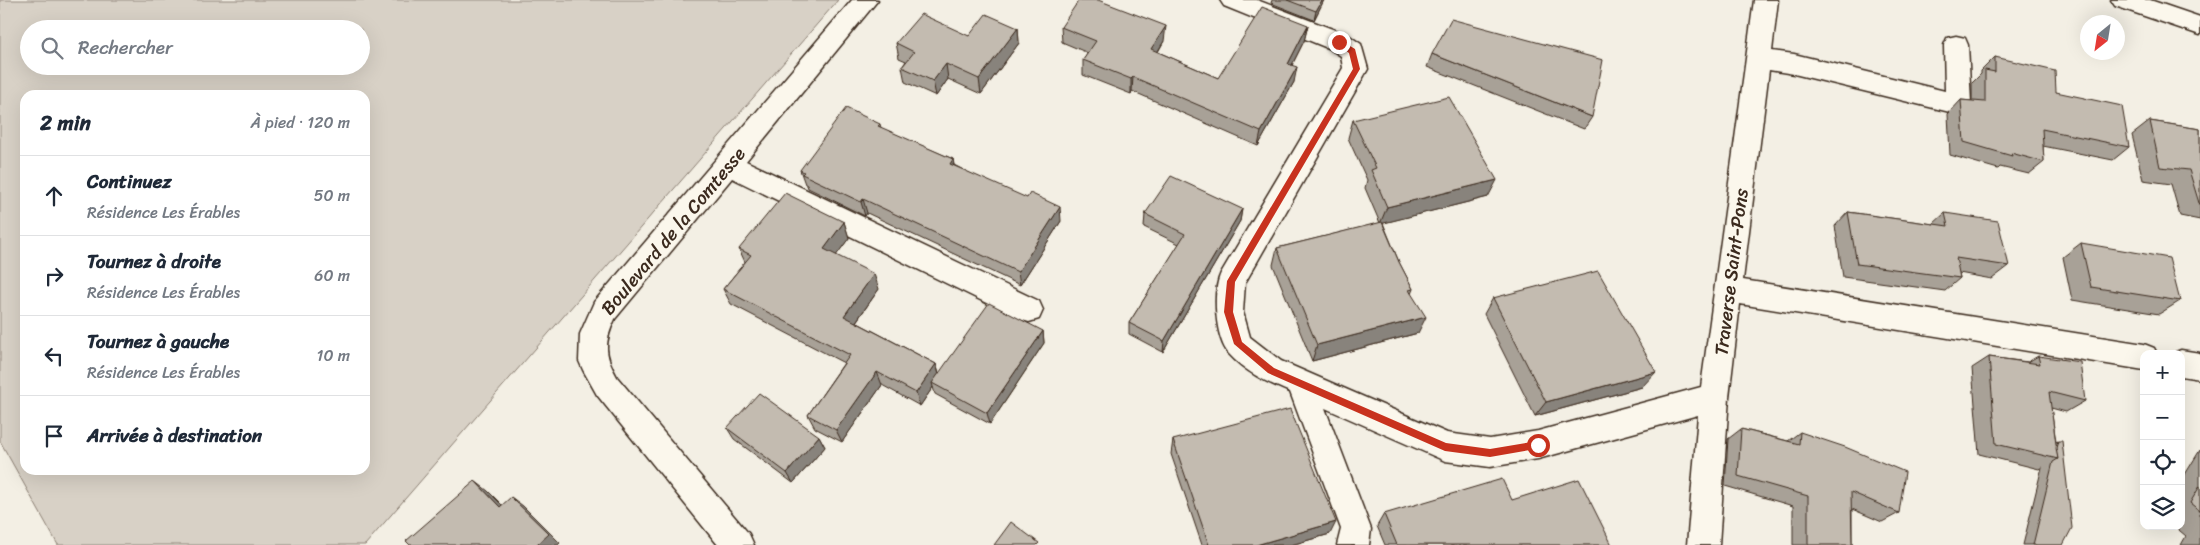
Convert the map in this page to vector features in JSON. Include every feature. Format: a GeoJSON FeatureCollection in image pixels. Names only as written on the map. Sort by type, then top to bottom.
{"type":"FeatureCollection","features":[{"type":"Feature","properties":{"kind":"street","name":"Boulevard de la Comtesse"},"geometry":{"type":"LineString","coordinates":[[738,545],[608,386],[594,361],[594,334],[604,311],[866,0]]}},
{"type":"Feature","properties":{"kind":"street"},"geometry":{"type":"LineString","coordinates":[[1232,0],[1339,42],[1352,51],[1356,69],[1231,281],[1228,312],[1238,344],[1271,370],[1445,447],[1490,453],[1538,445],[1714,397]]}},
{"type":"Feature","properties":{"kind":"street","name":"Traverse Saint-Pons"},"geometry":{"type":"LineString","coordinates":[[1703,545],[1714,397],[1766,0]]}},
{"type":"Feature","properties":{"kind":"street"},"geometry":{"type":"LineString","coordinates":[[2123,0],[2200,26]]}},
{"type":"Feature","properties":{"kind":"street"},"geometry":{"type":"LineString","coordinates":[[1758,59],[1794,64],[1958,104],[1956,45]]}},
{"type":"Feature","properties":{"kind":"street"},"geometry":{"type":"LineString","coordinates":[[728,164],[1029,310]]}},
{"type":"Feature","properties":{"kind":"street"},"geometry":{"type":"LineString","coordinates":[[1728,290],[2140,356]]}},
{"type":"Feature","properties":{"kind":"street"},"geometry":{"type":"LineString","coordinates":[[2185,364],[2200,366]]}},
{"type":"Feature","properties":{"kind":"street"},"geometry":{"type":"LineString","coordinates":[[1300,383],[1356,529],[1353,545]]}},
{"type":"Feature","properties":{"kind":"shaded area"},"geometry":{"type":"Polygon","coordinates":[[[0,0],[838,0],[365,545],[58,545],[0,441],[0,0]]]}},
{"type":"Feature","properties":{"kind":"building"},"geometry":{"type":"Polygon","coordinates":[[[1079,0],[1098,0],[1166,26],[1151,49],[1218,78],[1262,7],[1308,25],[1288,64],[1297,67],[1261,132],[1133,77],[1131,79],[1083,60],[1096,41],[1061,27],[1079,0]]]}},
{"type":"Feature","properties":{"kind":"building"},"geometry":{"type":"Polygon","coordinates":[[[1287,0],[1322,0],[1316,11],[1287,0]]]}},
{"type":"Feature","properties":{"kind":"building"},"geometry":{"type":"Polygon","coordinates":[[[921,14],[969,36],[986,14],[1018,28],[979,79],[946,64],[933,81],[902,67],[914,52],[896,43],[921,14]]]}},
{"type":"Feature","properties":{"kind":"building"},"geometry":{"type":"Polygon","coordinates":[[[1451,19],[1603,60],[1592,117],[1432,54],[1451,19]]]}},
{"type":"Feature","properties":{"kind":"building"},"geometry":{"type":"Polygon","coordinates":[[[1995,57],[2055,71],[2056,92],[2122,106],[2129,147],[2042,129],[2044,162],[2011,153],[2012,156],[1964,142],[1961,100],[1985,102],[1985,70],[1995,72],[1995,57]]]}},
{"type":"Feature","properties":{"kind":"building"},"geometry":{"type":"Polygon","coordinates":[[[1449,97],[1497,180],[1387,207],[1371,170],[1376,168],[1353,120],[1449,97]]]}},
{"type":"Feature","properties":{"kind":"building"},"geometry":{"type":"Polygon","coordinates":[[[846,108],[880,124],[878,126],[953,159],[950,164],[1027,198],[1030,193],[1060,207],[1018,272],[863,199],[861,202],[802,174],[804,172],[800,170],[846,108]]]}},
{"type":"Feature","properties":{"kind":"building"},"geometry":{"type":"Polygon","coordinates":[[[2150,121],[2200,129],[2200,204],[2189,170],[2160,167],[2150,121]]]}},
{"type":"Feature","properties":{"kind":"building"},"geometry":{"type":"Polygon","coordinates":[[[1171,176],[1242,209],[1164,341],[1129,323],[1185,234],[1145,214],[1171,176]]]}},
{"type":"Feature","properties":{"kind":"building"},"geometry":{"type":"Polygon","coordinates":[[[785,193],[844,222],[824,249],[874,274],[844,316],[936,364],[916,393],[877,372],[836,430],[808,415],[850,355],[723,289],[751,255],[739,249],[785,193]]]}},
{"type":"Feature","properties":{"kind":"building"},"geometry":{"type":"Polygon","coordinates":[[[1848,212],[1948,226],[1945,213],[1998,221],[2009,266],[1956,258],[1960,278],[1857,264],[1848,212]]]}},
{"type":"Feature","properties":{"kind":"building"},"geometry":{"type":"Polygon","coordinates":[[[1382,222],[1413,289],[1409,290],[1426,317],[1317,345],[1277,248],[1382,222]]]}},
{"type":"Feature","properties":{"kind":"building"},"geometry":{"type":"Polygon","coordinates":[[[2081,243],[2169,258],[2180,301],[2091,287],[2081,243]]]}},
{"type":"Feature","properties":{"kind":"building"},"geometry":{"type":"Polygon","coordinates":[[[1598,271],[1656,372],[1546,402],[1493,298],[1598,271]]]}},
{"type":"Feature","properties":{"kind":"building"},"geometry":{"type":"Polygon","coordinates":[[[989,303],[1043,331],[987,413],[932,383],[989,303]]]}},
{"type":"Feature","properties":{"kind":"building"},"geometry":{"type":"Polygon","coordinates":[[[2038,356],[2080,362],[2085,401],[2049,392],[2058,459],[1996,444],[1989,357],[2040,364],[2038,356]]]}},
{"type":"Feature","properties":{"kind":"building"},"geometry":{"type":"Polygon","coordinates":[[[759,393],[819,436],[787,473],[727,428],[759,393]]]}},
{"type":"Feature","properties":{"kind":"building"},"geometry":{"type":"Polygon","coordinates":[[[1290,409],[1336,522],[1256,545],[1209,545],[1173,440],[1290,409]]]}},
{"type":"Feature","properties":{"kind":"building"},"geometry":{"type":"Polygon","coordinates":[[[1741,429],[1799,444],[1800,432],[1845,447],[1905,472],[1899,513],[1851,492],[1852,545],[1808,545],[1808,496],[1738,476],[1741,429]]]}},
{"type":"Feature","properties":{"kind":"building"},"geometry":{"type":"Polygon","coordinates":[[[2058,441],[2062,441],[2072,528],[2063,545],[2033,545],[2053,462],[2058,459],[2056,448],[2058,441]]]}},
{"type":"Feature","properties":{"kind":"building"},"geometry":{"type":"Polygon","coordinates":[[[1502,479],[1512,500],[1579,479],[1612,545],[1397,545],[1384,514],[1502,479]]]}},
{"type":"Feature","properties":{"kind":"building"},"geometry":{"type":"Polygon","coordinates":[[[475,481],[500,507],[511,497],[549,534],[537,545],[410,545],[406,541],[475,481]]]}},
{"type":"Feature","properties":{"kind":"building"},"geometry":{"type":"Polygon","coordinates":[[[2200,486],[2200,511],[2190,503],[2200,486]]]}},
{"type":"Feature","properties":{"kind":"building"},"geometry":{"type":"Polygon","coordinates":[[[1011,522],[1039,543],[1037,545],[994,545],[1011,522]]]}},
{"type":"Feature","properties":{"kind":"route"},"geometry":{"type":"LineString","coordinates":[[1339,42],[1352,51],[1356,69],[1231,281],[1228,312],[1238,344],[1271,370],[1445,447],[1490,453],[1538,445]]}}]}
